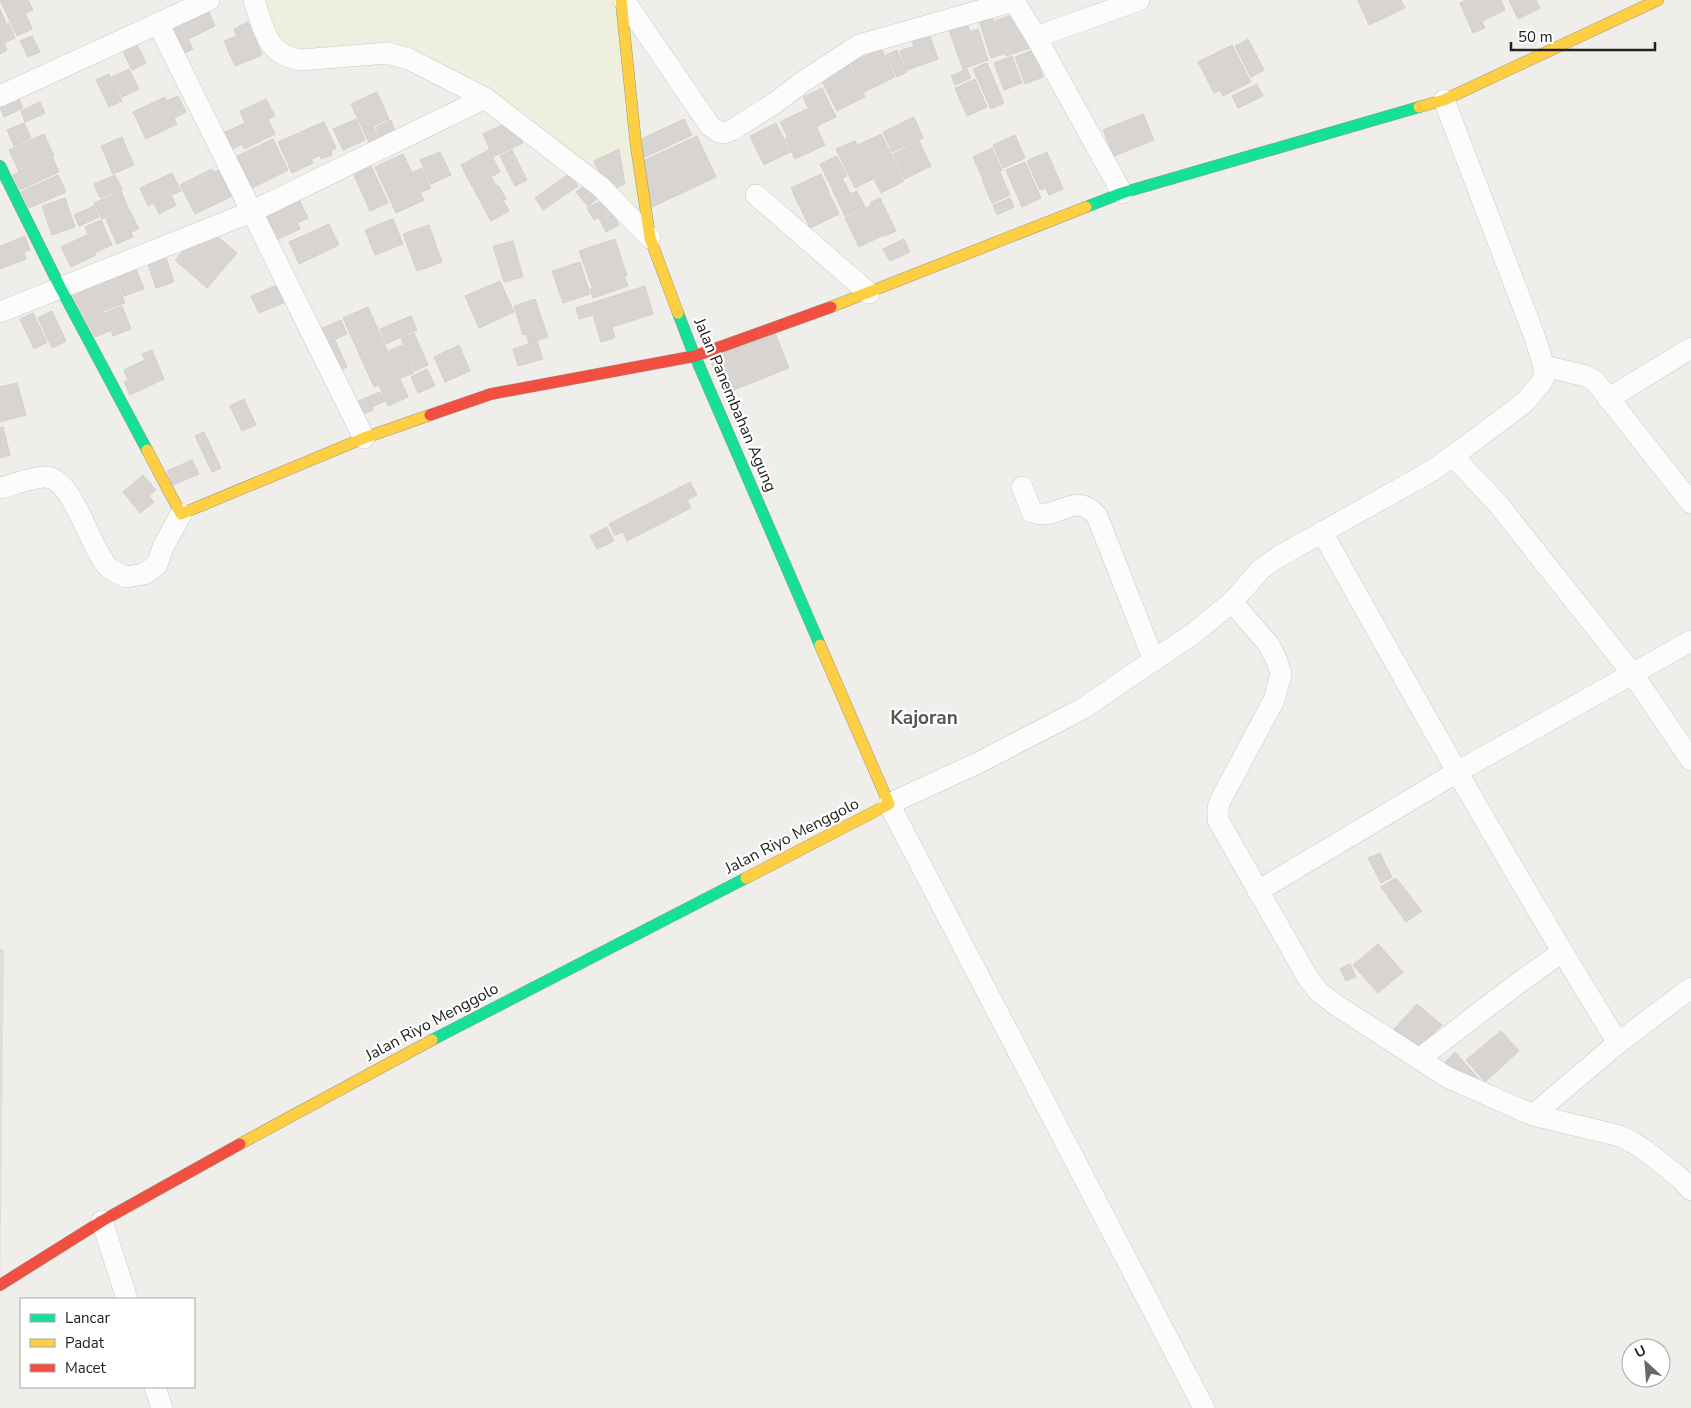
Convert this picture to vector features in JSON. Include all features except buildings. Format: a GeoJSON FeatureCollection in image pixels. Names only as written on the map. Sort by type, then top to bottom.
{"type":"FeatureCollection","features":[{"type":"Feature","properties":{"kind":"street"},"geometry":{"type":"LineString","coordinates":[[0,96],[209,0]]}},
{"type":"Feature","properties":{"kind":"street"},"geometry":{"type":"LineString","coordinates":[[254,0],[274,50],[289,58],[301,60],[387,53],[398,55],[410,59],[485,98],[602,188],[650,238]]}},
{"type":"Feature","properties":{"kind":"street"},"geometry":{"type":"LineString","coordinates":[[622,0],[710,126],[716,131],[724,133],[775,103],[801,83],[859,45],[1014,1],[1036,37],[1120,191]]}},
{"type":"Feature","properties":{"kind":"street","name":"Jalan Panembahan Agung"},"geometry":{"type":"LineString","coordinates":[[622,0],[636,145],[650,238],[693,351],[889,804]]}},
{"type":"Feature","properties":{"kind":"street"},"geometry":{"type":"LineString","coordinates":[[1036,37],[1138,0]]}},
{"type":"Feature","properties":{"kind":"street"},"geometry":{"type":"LineString","coordinates":[[0,488],[45,476],[55,479],[71,498],[99,555],[109,568],[126,578],[144,574],[158,565],[163,547],[181,514],[364,438],[491,394],[693,351],[869,293],[1120,191],[1447,110],[1658,0]]}},
{"type":"Feature","properties":{"kind":"street"},"geometry":{"type":"LineString","coordinates":[[158,23],[364,438]]}},
{"type":"Feature","properties":{"kind":"street"},"geometry":{"type":"LineString","coordinates":[[0,312],[251,212],[485,98]]}},
{"type":"Feature","properties":{"kind":"street"},"geometry":{"type":"LineString","coordinates":[[1204,1408],[889,804],[978,763],[1082,709],[1194,633],[1232,602],[1262,569],[1278,557],[1428,473],[1524,403],[1541,383],[1544,377],[1544,366],[1534,335],[1447,110]]}},
{"type":"Feature","properties":{"kind":"street"},"geometry":{"type":"LineString","coordinates":[[0,166],[60,287],[181,514]]}},
{"type":"Feature","properties":{"kind":"street"},"geometry":{"type":"LineString","coordinates":[[756,195],[869,293]]}},
{"type":"Feature","properties":{"kind":"street"},"geometry":{"type":"LineString","coordinates":[[1608,399],[1691,348]]}},
{"type":"Feature","properties":{"kind":"street"},"geometry":{"type":"LineString","coordinates":[[1544,366],[1591,378],[1691,502]]}},
{"type":"Feature","properties":{"kind":"street"},"geometry":{"type":"LineString","coordinates":[[1453,456],[1498,504],[1632,673],[1691,760]]}},
{"type":"Feature","properties":{"kind":"street"},"geometry":{"type":"LineString","coordinates":[[1022,488],[1032,512],[1044,514],[1080,504],[1088,507],[1097,516],[1154,661]]}},
{"type":"Feature","properties":{"kind":"street"},"geometry":{"type":"LineString","coordinates":[[1322,532],[1457,772],[1562,952],[1618,1043]]}},
{"type":"Feature","properties":{"kind":"street"},"geometry":{"type":"LineString","coordinates":[[1232,602],[1272,650],[1280,674],[1274,700],[1218,808],[1218,820],[1308,978],[1320,992],[1336,1005],[1447,1077],[1533,1115],[1620,1136],[1646,1151],[1680,1178],[1691,1190]]}},
{"type":"Feature","properties":{"kind":"street"},"geometry":{"type":"LineString","coordinates":[[1258,891],[1457,772],[1691,641]]}},
{"type":"Feature","properties":{"kind":"street","name":"Jalan Riyo Menggolo"},"geometry":{"type":"LineString","coordinates":[[0,1285],[102,1221],[396,1058],[889,804]]}},
{"type":"Feature","properties":{"kind":"street"},"geometry":{"type":"LineString","coordinates":[[1420,1059],[1513,987],[1562,952]]}},
{"type":"Feature","properties":{"kind":"street"},"geometry":{"type":"LineString","coordinates":[[1533,1115],[1618,1043],[1691,988]]}},
{"type":"Feature","properties":{"kind":"street"},"geometry":{"type":"LineString","coordinates":[[102,1221],[127,1298]]}},
{"type":"Feature","properties":{"kind":"street"},"geometry":{"type":"LineString","coordinates":[[155,1388],[162,1408]]}},
{"type":"Feature","properties":{"kind":"shaded area"},"geometry":{"type":"Polygon","coordinates":[[[0,948],[4,951],[0,1301],[0,948]]]}},
{"type":"Feature","properties":{"kind":"green space"},"geometry":{"type":"Polygon","coordinates":[[[254,0],[621,0],[650,238],[602,188],[409,59],[289,58],[254,0]]]}},
{"type":"Feature","properties":{"kind":"traffic: fast"},"geometry":{"type":"LineString","coordinates":[[1086,207],[1122,193],[1419,107]]}},
{"type":"Feature","properties":{"kind":"traffic: fast"},"geometry":{"type":"LineString","coordinates":[[0,166],[60,287],[147,450]]}},
{"type":"Feature","properties":{"kind":"traffic: fast"},"geometry":{"type":"LineString","coordinates":[[678,313],[820,645]]}},
{"type":"Feature","properties":{"kind":"traffic: fast"},"geometry":{"type":"LineString","coordinates":[[432,1040],[746,878]]}},
{"type":"Feature","properties":{"kind":"traffic: slow"},"geometry":{"type":"LineString","coordinates":[[621,0],[636,145],[650,238],[678,313]]}},
{"type":"Feature","properties":{"kind":"traffic: slow"},"geometry":{"type":"LineString","coordinates":[[1419,107],[1444,100],[1658,0]]}},
{"type":"Feature","properties":{"kind":"traffic: slow"},"geometry":{"type":"LineString","coordinates":[[831,307],[1086,207]]}},
{"type":"Feature","properties":{"kind":"traffic: slow"},"geometry":{"type":"LineString","coordinates":[[147,450],[181,514],[364,438],[430,415]]}},
{"type":"Feature","properties":{"kind":"traffic: slow"},"geometry":{"type":"LineString","coordinates":[[746,878],[889,804],[820,645]]}},
{"type":"Feature","properties":{"kind":"traffic: slow"},"geometry":{"type":"LineString","coordinates":[[240,1144],[432,1040]]}},
{"type":"Feature","properties":{"kind":"traffic: jam"},"geometry":{"type":"LineString","coordinates":[[430,415],[491,394],[695,356],[831,307]]}},
{"type":"Feature","properties":{"kind":"traffic: jam"},"geometry":{"type":"LineString","coordinates":[[0,1285],[102,1221],[240,1144]]}},
{"type":"Feature","properties":{"kind":"district","name":"Kajoran"},"geometry":{"type":"Point","coordinates":[924,718]}}]}
